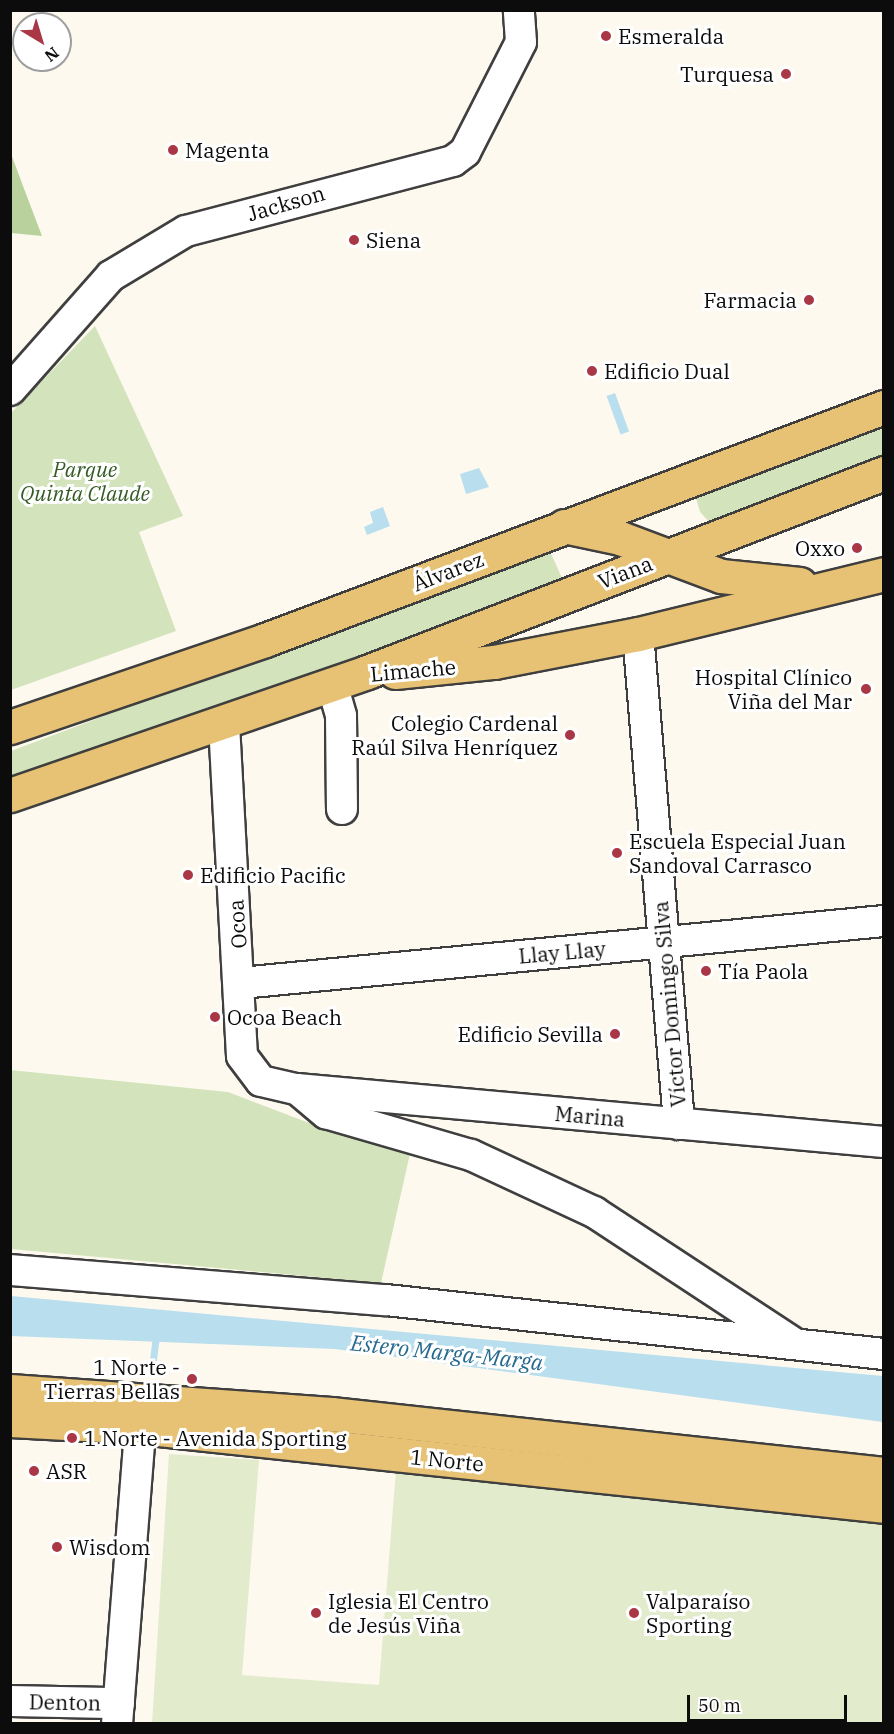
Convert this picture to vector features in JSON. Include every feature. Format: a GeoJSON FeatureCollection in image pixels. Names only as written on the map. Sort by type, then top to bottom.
{"type":"FeatureCollection","features":[{"type":"Feature","properties":{"kind":"main road","name":"Álvarez"},"geometry":{"type":"LineString","coordinates":[[10,727],[265,640],[884,407]]}},
{"type":"Feature","properties":{"kind":"main road","name":"Viana"},"geometry":{"type":"LineString","coordinates":[[367,672],[884,473]]}},
{"type":"Feature","properties":{"kind":"main road","name":"Limache"},"geometry":{"type":"LineString","coordinates":[[564,526],[669,555],[721,576],[826,586]]}},
{"type":"Feature","properties":{"kind":"main road","name":"Limache"},"geometry":{"type":"LineString","coordinates":[[10,795],[224,724],[367,672],[414,672],[494,662],[715,617],[826,586],[884,574]]}},
{"type":"Feature","properties":{"kind":"main road"},"geometry":{"type":"LineString","coordinates":[[715,617],[723,600],[721,576]]}},
{"type":"Feature","properties":{"kind":"main road","name":"1 Norte"},"geometry":{"type":"LineString","coordinates":[[10,1391],[142,1412],[884,1506]]}},
{"type":"Feature","properties":{"kind":"main road","name":"1 Norte"},"geometry":{"type":"LineString","coordinates":[[10,1420],[142,1412],[884,1474]]}},
{"type":"Feature","properties":{"kind":"street","name":"Jackson"},"geometry":{"type":"LineString","coordinates":[[10,390],[111,276],[186,231],[453,161],[465,152],[521,42],[519,10]]}},
{"type":"Feature","properties":{"kind":"street","name":"Víctor Domingo Silva"},"geometry":{"type":"LineString","coordinates":[[638,634],[679,1124]]}},
{"type":"Feature","properties":{"kind":"street"},"geometry":{"type":"LineString","coordinates":[[332,684],[341,716],[342,809]]}},
{"type":"Feature","properties":{"kind":"street","name":"Ocoa"},"geometry":{"type":"LineString","coordinates":[[224,724],[246,1067],[261,1081],[297,1089]]}},
{"type":"Feature","properties":{"kind":"street","name":"Llay Llay"},"geometry":{"type":"LineString","coordinates":[[241,983],[884,921]]}},
{"type":"Feature","properties":{"kind":"street"},"geometry":{"type":"LineString","coordinates":[[297,1089],[326,1113],[471,1155],[594,1212],[797,1346]]}},
{"type":"Feature","properties":{"kind":"street","name":"Marina"},"geometry":{"type":"LineString","coordinates":[[297,1089],[884,1142]]}},
{"type":"Feature","properties":{"kind":"street"},"geometry":{"type":"LineString","coordinates":[[10,1270],[386,1300],[884,1354]]}},
{"type":"Feature","properties":{"kind":"street"},"geometry":{"type":"LineString","coordinates":[[118,1713],[142,1412]]}},
{"type":"Feature","properties":{"kind":"street","name":"Denton"},"geometry":{"type":"LineString","coordinates":[[10,1701],[118,1713]]}},
{"type":"Feature","properties":{"kind":"green space"},"geometry":{"type":"Polygon","coordinates":[[[10,151],[23,186],[42,236],[11,233],[10,151]]]}},
{"type":"Feature","properties":{"kind":"green space","name":"Parque Quinta Claude"},"geometry":{"type":"Polygon","coordinates":[[[95,326],[183,516],[139,532],[176,631],[11,690],[11,413],[95,326]]]}},
{"type":"Feature","properties":{"kind":"green space"},"geometry":{"type":"Polygon","coordinates":[[[883,423],[883,462],[713,526],[700,512],[695,494],[883,423]]]}},
{"type":"Feature","properties":{"kind":"green space"},"geometry":{"type":"Polygon","coordinates":[[[549,549],[565,585],[11,787],[11,751],[549,549]]]}},
{"type":"Feature","properties":{"kind":"green space"},"geometry":{"type":"Polygon","coordinates":[[[10,1070],[228,1092],[309,1123],[411,1149],[381,1283],[11,1249],[10,1070]]]}},
{"type":"Feature","properties":{"kind":"green space","name":"Valparaíso Sporting"},"geometry":{"type":"Polygon","coordinates":[[[169,1454],[259,1460],[242,1675],[379,1685],[396,1470],[883,1517],[883,1723],[152,1724],[169,1454]]]}},
{"type":"Feature","properties":{"kind":"water"},"geometry":{"type":"Polygon","coordinates":[[[615,393],[629,432],[621,435],[607,396],[615,393]]]}},
{"type":"Feature","properties":{"kind":"water"},"geometry":{"type":"Polygon","coordinates":[[[479,468],[489,487],[466,494],[460,474],[479,468]]]}},
{"type":"Feature","properties":{"kind":"water"},"geometry":{"type":"Polygon","coordinates":[[[383,507],[390,526],[367,535],[364,527],[373,523],[370,512],[383,507]]]}},
{"type":"Feature","properties":{"kind":"water","name":"Estero Marga-Marga"},"geometry":{"type":"Polygon","coordinates":[[[11,1296],[883,1376],[883,1422],[335,1349],[11,1336],[11,1296]]]}},
{"type":"Feature","properties":{"kind":"waterway"},"geometry":{"type":"LineString","coordinates":[[152,1368],[156,1335]]}},
{"type":"Feature","properties":{"kind":"place","name":"Esmeralda"},"geometry":{"type":"Point","coordinates":[606,36]}},
{"type":"Feature","properties":{"kind":"place","name":"Turquesa"},"geometry":{"type":"Point","coordinates":[786,74]}},
{"type":"Feature","properties":{"kind":"place","name":"Magenta"},"geometry":{"type":"Point","coordinates":[173,150]}},
{"type":"Feature","properties":{"kind":"place","name":"Siena"},"geometry":{"type":"Point","coordinates":[354,240]}},
{"type":"Feature","properties":{"kind":"place","name":"Farmacia"},"geometry":{"type":"Point","coordinates":[809,300]}},
{"type":"Feature","properties":{"kind":"place","name":"Edificio Dual"},"geometry":{"type":"Point","coordinates":[592,371]}},
{"type":"Feature","properties":{"kind":"place","name":"Oxxo"},"geometry":{"type":"Point","coordinates":[857,548]}},
{"type":"Feature","properties":{"kind":"place","name":"Hospital Clínico Viña del Mar"},"geometry":{"type":"Point","coordinates":[866,689]}},
{"type":"Feature","properties":{"kind":"place","name":"Colegio Cardenal Raúl Silva Henríquez"},"geometry":{"type":"Point","coordinates":[570,735]}},
{"type":"Feature","properties":{"kind":"place","name":"Escuela Especial Juan Sandoval Carrasco"},"geometry":{"type":"Point","coordinates":[617,853]}},
{"type":"Feature","properties":{"kind":"place","name":"Edificio Pacific"},"geometry":{"type":"Point","coordinates":[188,875]}},
{"type":"Feature","properties":{"kind":"place","name":"Tía Paola"},"geometry":{"type":"Point","coordinates":[706,971]}},
{"type":"Feature","properties":{"kind":"place","name":"Ocoa Beach"},"geometry":{"type":"Point","coordinates":[215,1017]}},
{"type":"Feature","properties":{"kind":"place","name":"Edificio Sevilla"},"geometry":{"type":"Point","coordinates":[615,1034]}},
{"type":"Feature","properties":{"kind":"place","name":"1 Norte - Tierras Bellas"},"geometry":{"type":"Point","coordinates":[192,1379]}},
{"type":"Feature","properties":{"kind":"place","name":"1 Norte - Avenida Sporting"},"geometry":{"type":"Point","coordinates":[72,1438]}},
{"type":"Feature","properties":{"kind":"place","name":"ASR"},"geometry":{"type":"Point","coordinates":[34,1471]}},
{"type":"Feature","properties":{"kind":"place","name":"Wisdom"},"geometry":{"type":"Point","coordinates":[57,1547]}},
{"type":"Feature","properties":{"kind":"place","name":"Iglesia El Centro de Jesús Viña"},"geometry":{"type":"Point","coordinates":[316,1613]}},
{"type":"Feature","properties":{"kind":"place","name":"Valparaíso Sporting"},"geometry":{"type":"Point","coordinates":[634,1613]}}]}
